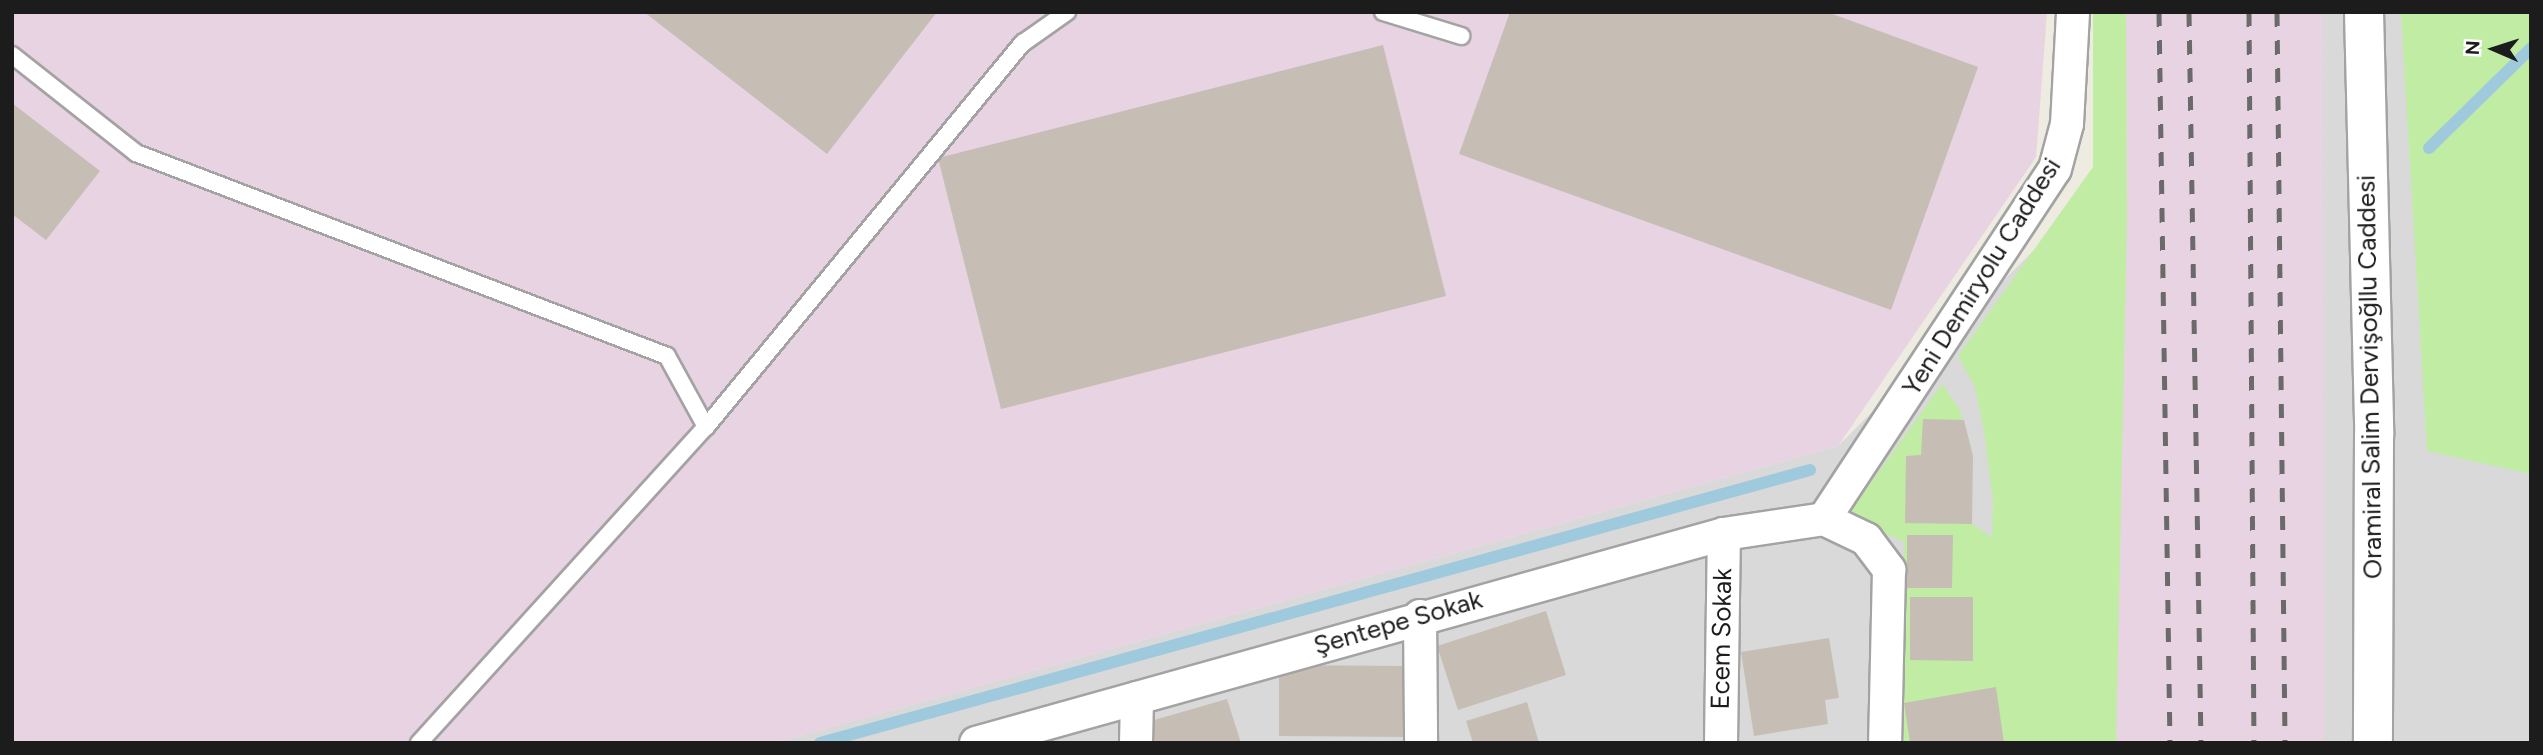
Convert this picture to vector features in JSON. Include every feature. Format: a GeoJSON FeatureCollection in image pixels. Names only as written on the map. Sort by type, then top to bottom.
{"type":"FeatureCollection","features":[{"type":"Feature","properties":{"kind":"street","name":"Yeni Demiryolu Caddesi"},"geometry":{"type":"LineString","coordinates":[[1824,519],[2055,169],[2067,124],[2073,12]]}},
{"type":"Feature","properties":{"kind":"street","name":"Oramiral Salim Dervişoğllu Caddesi"},"geometry":{"type":"LineString","coordinates":[[2364,12],[2374,435],[2372,743]]}},
{"type":"Feature","properties":{"kind":"street","name":"Şentepe Sokak"},"geometry":{"type":"LineString","coordinates":[[976,743],[1420,616],[1724,534],[1824,519]]}},
{"type":"Feature","properties":{"kind":"street"},"geometry":{"type":"LineString","coordinates":[[1824,519],[1866,539],[1889,570],[1885,743]]}},
{"type":"Feature","properties":{"kind":"street","name":"Ecem Sokak"},"geometry":{"type":"LineString","coordinates":[[1721,743],[1724,534]]}},
{"type":"Feature","properties":{"kind":"street"},"geometry":{"type":"LineString","coordinates":[[1420,616],[1421,743]]}},
{"type":"Feature","properties":{"kind":"street"},"geometry":{"type":"LineString","coordinates":[[1136,743],[1137,698]]}},
{"type":"Feature","properties":{"kind":"lane"},"geometry":{"type":"LineString","coordinates":[[419,743],[706,427],[1023,43],[1067,12]]}},
{"type":"Feature","properties":{"kind":"lane"},"geometry":{"type":"LineString","coordinates":[[1383,12],[1461,36]]}},
{"type":"Feature","properties":{"kind":"lane"},"geometry":{"type":"LineString","coordinates":[[12,55],[136,153],[667,356],[706,427]]}},
{"type":"Feature","properties":{"kind":"shaded area"},"geometry":{"type":"Polygon","coordinates":[[[12,12],[2047,12],[2036,157],[1838,446],[774,743],[12,743],[12,12]]]}},
{"type":"Feature","properties":{"kind":"shaded area"},"geometry":{"type":"Polygon","coordinates":[[[2126,12],[2531,12],[2531,743],[774,743],[1838,446],[2032,252],[2127,217],[2126,12]]]}},
{"type":"Feature","properties":{"kind":"shaded area"},"geometry":{"type":"Polygon","coordinates":[[[2126,12],[2323,12],[2324,743],[2116,743],[2127,217],[2126,12]]]}},
{"type":"Feature","properties":{"kind":"green space"},"geometry":{"type":"Polygon","coordinates":[[[2093,12],[2126,12],[2127,217],[2116,743],[1902,743],[1904,542],[1847,516],[1942,384],[1960,410],[1973,456],[1972,524],[1992,537],[1993,502],[1984,431],[1975,387],[1958,356],[2093,167],[2093,12]]]}},
{"type":"Feature","properties":{"kind":"green space"},"geometry":{"type":"Polygon","coordinates":[[[2401,12],[2531,12],[2531,474],[2427,451],[2401,12]]]}},
{"type":"Feature","properties":{"kind":"building"},"geometry":{"type":"Polygon","coordinates":[[[644,12],[937,12],[827,154],[644,12]]]}},
{"type":"Feature","properties":{"kind":"building"},"geometry":{"type":"Polygon","coordinates":[[[1510,12],[1827,12],[1978,67],[1891,310],[1459,154],[1510,12]]]}},
{"type":"Feature","properties":{"kind":"building"},"geometry":{"type":"Polygon","coordinates":[[[1383,45],[1446,296],[1001,409],[938,158],[1383,45]]]}},
{"type":"Feature","properties":{"kind":"building"},"geometry":{"type":"Polygon","coordinates":[[[12,103],[100,171],[46,240],[12,214],[12,103]]]}},
{"type":"Feature","properties":{"kind":"building"},"geometry":{"type":"Polygon","coordinates":[[[1923,419],[1964,420],[1973,456],[1972,524],[1905,523],[1906,456],[1921,455],[1923,419]]]}},
{"type":"Feature","properties":{"kind":"building"},"geometry":{"type":"Polygon","coordinates":[[[1907,535],[1953,535],[1952,588],[1907,588],[1907,535]]]}},
{"type":"Feature","properties":{"kind":"building"},"geometry":{"type":"Polygon","coordinates":[[[1910,597],[1973,597],[1973,661],[1910,660],[1910,597]]]}},
{"type":"Feature","properties":{"kind":"building"},"geometry":{"type":"Polygon","coordinates":[[[1546,611],[1566,675],[1458,710],[1437,646],[1546,611]]]}},
{"type":"Feature","properties":{"kind":"building"},"geometry":{"type":"Polygon","coordinates":[[[1829,638],[1839,698],[1825,700],[1828,724],[1754,736],[1741,652],[1829,638]]]}},
{"type":"Feature","properties":{"kind":"building"},"geometry":{"type":"Polygon","coordinates":[[[1279,665],[1408,666],[1408,737],[1279,736],[1279,665]]]}},
{"type":"Feature","properties":{"kind":"building"},"geometry":{"type":"Polygon","coordinates":[[[1996,687],[2004,743],[1910,743],[1904,703],[1996,687]]]}},
{"type":"Feature","properties":{"kind":"building"},"geometry":{"type":"Polygon","coordinates":[[[1227,699],[1241,743],[1151,743],[1144,723],[1227,699]]]}},
{"type":"Feature","properties":{"kind":"building"},"geometry":{"type":"Polygon","coordinates":[[[1527,702],[1539,743],[1473,743],[1466,721],[1527,702]]]}},
{"type":"Feature","properties":{"kind":"waterway"},"geometry":{"type":"LineString","coordinates":[[2429,148],[2531,48]]}},
{"type":"Feature","properties":{"kind":"waterway"},"geometry":{"type":"LineString","coordinates":[[820,743],[1810,470]]}},
{"type":"Feature","properties":{"kind":"railway"},"geometry":{"type":"LineString","coordinates":[[2159,12],[2170,743]]}},
{"type":"Feature","properties":{"kind":"railway"},"geometry":{"type":"LineString","coordinates":[[2189,12],[2201,743]]}},
{"type":"Feature","properties":{"kind":"railway"},"geometry":{"type":"LineString","coordinates":[[2249,12],[2254,743]]}},
{"type":"Feature","properties":{"kind":"railway"},"geometry":{"type":"LineString","coordinates":[[2277,12],[2285,743]]}}]}
